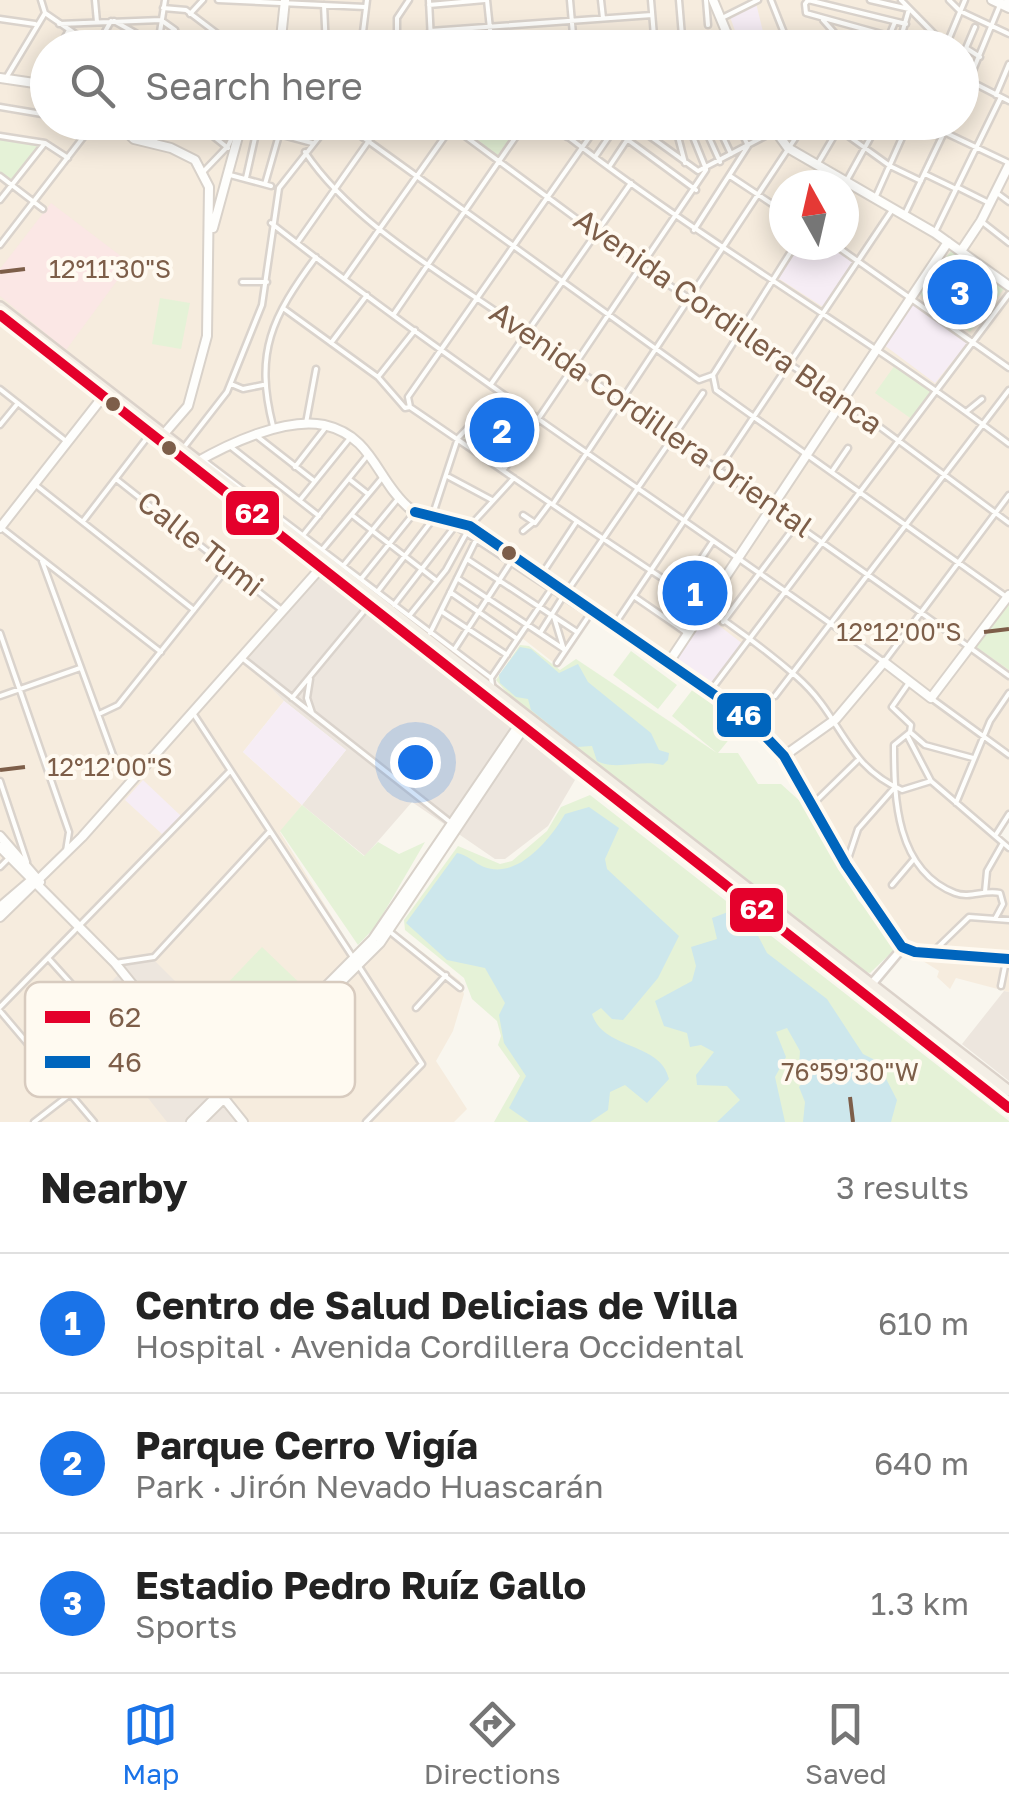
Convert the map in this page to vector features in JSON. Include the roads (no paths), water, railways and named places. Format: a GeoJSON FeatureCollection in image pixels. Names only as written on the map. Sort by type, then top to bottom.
{"type":"FeatureCollection","features":[{"type":"Feature","properties":{"kind":"main road"},"geometry":{"type":"LineString","coordinates":[[0,307],[158,437],[197,462]]}},
{"type":"Feature","properties":{"kind":"main road"},"geometry":{"type":"LineString","coordinates":[[0,316],[105,394]]}},
{"type":"Feature","properties":{"kind":"main road"},"geometry":{"type":"LineString","coordinates":[[158,437],[182,450],[872,984],[1008,1100]]}},
{"type":"Feature","properties":{"kind":"main road"},"geometry":{"type":"LineString","coordinates":[[326,562],[369,606],[484,698],[1008,1100]]}},
{"type":"Feature","properties":{"kind":"main road"},"geometry":{"type":"LineString","coordinates":[[484,698],[488,689],[503,697]]}},
{"type":"Feature","properties":{"kind":"main road"},"geometry":{"type":"LineString","coordinates":[[544,744],[562,754],[565,745]]}},
{"type":"Feature","properties":{"kind":"street"},"geometry":{"type":"LineString","coordinates":[[41,0],[45,14],[69,30]]}},
{"type":"Feature","properties":{"kind":"street"},"geometry":{"type":"LineString","coordinates":[[95,0],[97,22]]}},
{"type":"Feature","properties":{"kind":"street"},"geometry":{"type":"LineString","coordinates":[[162,30],[165,0]]}},
{"type":"Feature","properties":{"kind":"street"},"geometry":{"type":"LineString","coordinates":[[186,0],[191,12],[213,30]]}},
{"type":"Feature","properties":{"kind":"street"},"geometry":{"type":"LineString","coordinates":[[191,12],[203,0]]}},
{"type":"Feature","properties":{"kind":"street"},"geometry":{"type":"LineString","coordinates":[[218,0],[364,7]]}},
{"type":"Feature","properties":{"kind":"street"},"geometry":{"type":"LineString","coordinates":[[362,30],[367,0]]}},
{"type":"Feature","properties":{"kind":"street"},"geometry":{"type":"LineString","coordinates":[[397,30],[397,18],[408,0]]}},
{"type":"Feature","properties":{"kind":"street"},"geometry":{"type":"LineString","coordinates":[[430,30],[429,2],[486,0],[490,30]]}},
{"type":"Feature","properties":{"kind":"street"},"geometry":{"type":"LineString","coordinates":[[570,0],[573,30]]}},
{"type":"Feature","properties":{"kind":"street"},"geometry":{"type":"LineString","coordinates":[[601,0],[603,18]]}},
{"type":"Feature","properties":{"kind":"street"},"geometry":{"type":"LineString","coordinates":[[651,0],[654,30]]}},
{"type":"Feature","properties":{"kind":"street"},"geometry":{"type":"LineString","coordinates":[[678,0],[681,30]]}},
{"type":"Feature","properties":{"kind":"street"},"geometry":{"type":"LineString","coordinates":[[709,0],[726,30]]}},
{"type":"Feature","properties":{"kind":"street"},"geometry":{"type":"LineString","coordinates":[[708,25],[709,0]]}},
{"type":"Feature","properties":{"kind":"street"},"geometry":{"type":"LineString","coordinates":[[720,18],[758,0]]}},
{"type":"Feature","properties":{"kind":"street"},"geometry":{"type":"LineString","coordinates":[[771,0],[782,30]]}},
{"type":"Feature","properties":{"kind":"street"},"geometry":{"type":"LineString","coordinates":[[865,30],[806,13],[808,0],[906,24]]}},
{"type":"Feature","properties":{"kind":"street"},"geometry":{"type":"LineString","coordinates":[[870,0],[910,8]]}},
{"type":"Feature","properties":{"kind":"street"},"geometry":{"type":"LineString","coordinates":[[901,0],[930,30]]}},
{"type":"Feature","properties":{"kind":"street"},"geometry":{"type":"LineString","coordinates":[[949,0],[960,11],[1009,34]]}},
{"type":"Feature","properties":{"kind":"street"},"geometry":{"type":"LineString","coordinates":[[953,30],[965,0]]}},
{"type":"Feature","properties":{"kind":"street"},"geometry":{"type":"LineString","coordinates":[[285,2],[285,30]]}},
{"type":"Feature","properties":{"kind":"street"},"geometry":{"type":"LineString","coordinates":[[980,57],[1004,2]]}},
{"type":"Feature","properties":{"kind":"street"},"geometry":{"type":"LineString","coordinates":[[324,5],[326,30]]}},
{"type":"Feature","properties":{"kind":"street"},"geometry":{"type":"LineString","coordinates":[[164,8],[191,12]]}},
{"type":"Feature","properties":{"kind":"street"},"geometry":{"type":"LineString","coordinates":[[904,30],[910,8]]}},
{"type":"Feature","properties":{"kind":"street"},"geometry":{"type":"LineString","coordinates":[[32,30],[45,14]]}},
{"type":"Feature","properties":{"kind":"street"},"geometry":{"type":"LineString","coordinates":[[453,30],[652,16]]}},
{"type":"Feature","properties":{"kind":"street"},"geometry":{"type":"LineString","coordinates":[[0,19],[36,24]]}},
{"type":"Feature","properties":{"kind":"street"},"geometry":{"type":"LineString","coordinates":[[823,20],[832,30]]}},
{"type":"Feature","properties":{"kind":"street"},"geometry":{"type":"LineString","coordinates":[[107,30],[112,21]]}},
{"type":"Feature","properties":{"kind":"street"},"geometry":{"type":"LineString","coordinates":[[112,21],[129,30]]}},
{"type":"Feature","properties":{"kind":"street"},"geometry":{"type":"LineString","coordinates":[[892,30],[895,22]]}},
{"type":"Feature","properties":{"kind":"street"},"geometry":{"type":"LineString","coordinates":[[59,24],[162,23],[168,30]]}},
{"type":"Feature","properties":{"kind":"street"},"geometry":{"type":"LineString","coordinates":[[162,23],[168,30]]}},
{"type":"Feature","properties":{"kind":"street"},"geometry":{"type":"LineString","coordinates":[[30,34],[3,78],[30,82]]}},
{"type":"Feature","properties":{"kind":"street"},"geometry":{"type":"LineString","coordinates":[[935,233],[976,148],[1009,64]]}},
{"type":"Feature","properties":{"kind":"street"},"geometry":{"type":"LineString","coordinates":[[979,86],[1009,101]]}},
{"type":"Feature","properties":{"kind":"street"},"geometry":{"type":"LineString","coordinates":[[0,107],[30,112]]}},
{"type":"Feature","properties":{"kind":"street"},"geometry":{"type":"LineString","coordinates":[[0,136],[45,143],[68,158]]}},
{"type":"Feature","properties":{"kind":"street"},"geometry":{"type":"LineString","coordinates":[[0,245],[81,140]]}},
{"type":"Feature","properties":{"kind":"street"},"geometry":{"type":"LineString","coordinates":[[84,520],[116,479],[188,406],[208,336],[211,232],[204,171],[188,155],[140,140]]}},
{"type":"Feature","properties":{"kind":"street"},"geometry":{"type":"LineString","coordinates":[[154,145],[155,140]]}},
{"type":"Feature","properties":{"kind":"street"},"geometry":{"type":"LineString","coordinates":[[218,140],[234,155]]}},
{"type":"Feature","properties":{"kind":"street"},"geometry":{"type":"LineString","coordinates":[[204,171],[231,140]]}},
{"type":"Feature","properties":{"kind":"street"},"geometry":{"type":"LineString","coordinates":[[211,232],[237,140]]}},
{"type":"Feature","properties":{"kind":"street"},"geometry":{"type":"LineString","coordinates":[[246,178],[254,140]]}},
{"type":"Feature","properties":{"kind":"street"},"geometry":{"type":"LineString","coordinates":[[230,175],[268,185],[278,140]]}},
{"type":"Feature","properties":{"kind":"street"},"geometry":{"type":"LineString","coordinates":[[301,140],[312,143]]}},
{"type":"Feature","properties":{"kind":"street"},"geometry":{"type":"LineString","coordinates":[[182,450],[230,384],[267,282],[279,188],[314,140]]}},
{"type":"Feature","properties":{"kind":"street"},"geometry":{"type":"LineString","coordinates":[[346,278],[442,140]]}},
{"type":"Feature","properties":{"kind":"street","name":"Avenida Cordillera Blanca"},"geometry":{"type":"LineString","coordinates":[[472,140],[643,268],[842,398],[1009,523]]}},
{"type":"Feature","properties":{"kind":"street"},"geometry":{"type":"LineString","coordinates":[[394,314],[513,140]]}},
{"type":"Feature","properties":{"kind":"street"},"geometry":{"type":"LineString","coordinates":[[572,140],[721,249],[875,347],[1009,444]]}},
{"type":"Feature","properties":{"kind":"street"},"geometry":{"type":"LineString","coordinates":[[410,408],[407,401],[442,348],[588,140]]}},
{"type":"Feature","properties":{"kind":"street"},"geometry":{"type":"LineString","coordinates":[[595,158],[607,140]]}},
{"type":"Feature","properties":{"kind":"street"},"geometry":{"type":"LineString","coordinates":[[609,167],[628,140],[696,190]]}},
{"type":"Feature","properties":{"kind":"street"},"geometry":{"type":"LineString","coordinates":[[657,140],[698,171],[759,140]]}},
{"type":"Feature","properties":{"kind":"street"},"geometry":{"type":"LineString","coordinates":[[679,140],[686,163]]}},
{"type":"Feature","properties":{"kind":"street"},"geometry":{"type":"LineString","coordinates":[[504,470],[696,190],[706,170],[694,140]]}},
{"type":"Feature","properties":{"kind":"street"},"geometry":{"type":"LineString","coordinates":[[710,140],[720,162]]}},
{"type":"Feature","properties":{"kind":"street"},"geometry":{"type":"LineString","coordinates":[[725,140],[732,155]]}},
{"type":"Feature","properties":{"kind":"street"},"geometry":{"type":"LineString","coordinates":[[745,140],[748,146]]}},
{"type":"Feature","properties":{"kind":"street"},"geometry":{"type":"LineString","coordinates":[[781,140],[822,170]]}},
{"type":"Feature","properties":{"kind":"street"},"geometry":{"type":"LineString","coordinates":[[522,531],[552,503],[588,456],[794,140]]}},
{"type":"Feature","properties":{"kind":"street"},"geometry":{"type":"LineString","coordinates":[[816,166],[832,140]]}},
{"type":"Feature","properties":{"kind":"street"},"geometry":{"type":"LineString","coordinates":[[853,140],[890,166],[921,181]]}},
{"type":"Feature","properties":{"kind":"street"},"geometry":{"type":"LineString","coordinates":[[849,170],[868,140]]}},
{"type":"Feature","properties":{"kind":"street"},"geometry":{"type":"LineString","coordinates":[[873,200],[901,140]]}},
{"type":"Feature","properties":{"kind":"street"},"geometry":{"type":"LineString","coordinates":[[904,216],[940,140]]}},
{"type":"Feature","properties":{"kind":"street"},"geometry":{"type":"LineString","coordinates":[[960,140],[1009,164],[982,221],[960,250]]}},
{"type":"Feature","properties":{"kind":"street"},"geometry":{"type":"LineString","coordinates":[[297,243],[368,141],[699,380],[713,376]]}},
{"type":"Feature","properties":{"kind":"street"},"geometry":{"type":"LineString","coordinates":[[0,200],[45,143]]}},
{"type":"Feature","properties":{"kind":"street"},"geometry":{"type":"LineString","coordinates":[[694,230],[748,146]]}},
{"type":"Feature","properties":{"kind":"street","name":"Avenida Cordillera Oriental"},"geometry":{"type":"LineString","coordinates":[[305,152],[334,191],[478,299],[621,403],[824,540],[1009,676]]}},
{"type":"Feature","properties":{"kind":"street"},"geometry":{"type":"LineString","coordinates":[[687,184],[698,171]]}},
{"type":"Feature","properties":{"kind":"street"},"geometry":{"type":"LineString","coordinates":[[924,174],[991,204]]}},
{"type":"Feature","properties":{"kind":"street"},"geometry":{"type":"LineString","coordinates":[[0,176],[43,209]]}},
{"type":"Feature","properties":{"kind":"street"},"geometry":{"type":"LineString","coordinates":[[730,176],[769,202]]}},
{"type":"Feature","properties":{"kind":"street"},"geometry":{"type":"LineString","coordinates":[[490,385],[631,182]]}},
{"type":"Feature","properties":{"kind":"street"},"geometry":{"type":"LineString","coordinates":[[859,193],[935,233],[1009,286]]}},
{"type":"Feature","properties":{"kind":"street"},"geometry":{"type":"LineString","coordinates":[[997,193],[1009,202]]}},
{"type":"Feature","properties":{"kind":"street"},"geometry":{"type":"LineString","coordinates":[[859,259],[892,210]]}},
{"type":"Feature","properties":{"kind":"street"},"geometry":{"type":"LineString","coordinates":[[982,221],[1009,243]]}},
{"type":"Feature","properties":{"kind":"street"},"geometry":{"type":"LineString","coordinates":[[272,223],[588,456],[737,554],[1009,756]]}},
{"type":"Feature","properties":{"kind":"street"},"geometry":{"type":"LineString","coordinates":[[669,662],[702,606],[948,242]]}},
{"type":"Feature","properties":{"kind":"street"},"geometry":{"type":"LineString","coordinates":[[274,430],[263,385],[266,355],[283,308],[316,257]]}},
{"type":"Feature","properties":{"kind":"street"},"geometry":{"type":"LineString","coordinates":[[785,260],[713,376],[716,390],[1008,597],[931,698]]}},
{"type":"Feature","properties":{"kind":"street"},"geometry":{"type":"LineString","coordinates":[[614,625],[654,573],[858,260],[1009,368]]}},
{"type":"Feature","properties":{"kind":"street"},"geometry":{"type":"LineString","coordinates":[[242,282],[267,282]]}},
{"type":"Feature","properties":{"kind":"street"},"geometry":{"type":"LineString","coordinates":[[331,342],[367,294]]}},
{"type":"Feature","properties":{"kind":"street"},"geometry":{"type":"LineString","coordinates":[[711,691],[1009,294]]}},
{"type":"Feature","properties":{"kind":"street"},"geometry":{"type":"LineString","coordinates":[[283,308],[378,378],[410,408],[702,606],[795,675],[836,719],[857,761],[902,790],[930,780]]}},
{"type":"Feature","properties":{"kind":"street"},"geometry":{"type":"LineString","coordinates":[[378,378],[415,330]]}},
{"type":"Feature","properties":{"kind":"street"},"geometry":{"type":"LineString","coordinates":[[306,424],[316,369]]}},
{"type":"Feature","properties":{"kind":"street"},"geometry":{"type":"LineString","coordinates":[[230,384],[243,389],[263,385]]}},
{"type":"Feature","properties":{"kind":"street"},"geometry":{"type":"LineString","coordinates":[[0,388],[66,441]]}},
{"type":"Feature","properties":{"kind":"street"},"geometry":{"type":"LineString","coordinates":[[775,696],[795,675],[1009,390]]}},
{"type":"Feature","properties":{"kind":"street"},"geometry":{"type":"LineString","coordinates":[[378,591],[433,517],[449,477],[458,438],[501,393]]}},
{"type":"Feature","properties":{"kind":"street"},"geometry":{"type":"LineString","coordinates":[[540,633],[703,393]]}},
{"type":"Feature","properties":{"kind":"street"},"geometry":{"type":"LineString","coordinates":[[105,394],[0,526],[161,652]]}},
{"type":"Feature","properties":{"kind":"street"},"geometry":{"type":"LineString","coordinates":[[966,412],[982,398]]}},
{"type":"Feature","properties":{"kind":"street"},"geometry":{"type":"LineString","coordinates":[[0,426],[18,402]]}},
{"type":"Feature","properties":{"kind":"street"},"geometry":{"type":"LineString","coordinates":[[197,462],[274,430],[306,424],[327,426],[351,436],[370,452],[397,500],[414,512],[469,529],[565,594]]}},
{"type":"Feature","properties":{"kind":"street"},"geometry":{"type":"LineString","coordinates":[[296,467],[327,426]]}},
{"type":"Feature","properties":{"kind":"street"},"geometry":{"type":"LineString","coordinates":[[300,500],[351,436]]}},
{"type":"Feature","properties":{"kind":"street"},"geometry":{"type":"LineString","coordinates":[[258,437],[314,482]]}},
{"type":"Feature","properties":{"kind":"street"},"geometry":{"type":"LineString","coordinates":[[231,447],[319,516]]}},
{"type":"Feature","properties":{"kind":"street"},"geometry":{"type":"LineString","coordinates":[[832,470],[848,448]]}},
{"type":"Feature","properties":{"kind":"street"},"geometry":{"type":"LineString","coordinates":[[303,536],[370,452]]}},
{"type":"Feature","properties":{"kind":"street"},"geometry":{"type":"LineString","coordinates":[[197,462],[322,550],[326,562]]}},
{"type":"Feature","properties":{"kind":"street"},"geometry":{"type":"LineString","coordinates":[[322,550],[385,474]]}},
{"type":"Feature","properties":{"kind":"street"},"geometry":{"type":"LineString","coordinates":[[449,477],[492,500]]}},
{"type":"Feature","properties":{"kind":"street"},"geometry":{"type":"LineString","coordinates":[[349,478],[368,494]]}},
{"type":"Feature","properties":{"kind":"street"},"geometry":{"type":"LineString","coordinates":[[409,616],[469,529],[514,478]]}},
{"type":"Feature","properties":{"kind":"street","name":"Calle Tumi"},"geometry":{"type":"LineString","coordinates":[[116,479],[283,610]]}},
{"type":"Feature","properties":{"kind":"street"},"geometry":{"type":"LineString","coordinates":[[33,483],[194,610]]}},
{"type":"Feature","properties":{"kind":"street"},"geometry":{"type":"LineString","coordinates":[[784,756],[836,719],[884,662],[1009,494]]}},
{"type":"Feature","properties":{"kind":"street"},"geometry":{"type":"LineString","coordinates":[[343,566],[397,500]]}},
{"type":"Feature","properties":{"kind":"street"},"geometry":{"type":"LineString","coordinates":[[361,580],[414,512]]}},
{"type":"Feature","properties":{"kind":"street"},"geometry":{"type":"LineString","coordinates":[[352,515],[437,580]]}},
{"type":"Feature","properties":{"kind":"street"},"geometry":{"type":"LineString","coordinates":[[523,515],[534,522]]}},
{"type":"Feature","properties":{"kind":"street"},"geometry":{"type":"LineString","coordinates":[[542,575],[577,521]]}},
{"type":"Feature","properties":{"kind":"street"},"geometry":{"type":"LineString","coordinates":[[723,622],[798,522]]}},
{"type":"Feature","properties":{"kind":"street"},"geometry":{"type":"LineString","coordinates":[[394,605],[457,523]]}},
{"type":"Feature","properties":{"kind":"street"},"geometry":{"type":"LineString","coordinates":[[469,529],[748,718],[784,756],[846,865],[904,947],[1008,959],[1001,986]]}},
{"type":"Feature","properties":{"kind":"street"},"geometry":{"type":"LineString","coordinates":[[430,632],[477,538]]}},
{"type":"Feature","properties":{"kind":"street"},"geometry":{"type":"LineString","coordinates":[[680,591],[714,539]]}},
{"type":"Feature","properties":{"kind":"street"},"geometry":{"type":"LineString","coordinates":[[467,559],[577,632]]}},
{"type":"Feature","properties":{"kind":"street"},"geometry":{"type":"LineString","coordinates":[[454,650],[513,559]]}},
{"type":"Feature","properties":{"kind":"street"},"geometry":{"type":"LineString","coordinates":[[42,561],[117,766],[132,780]]}},
{"type":"Feature","properties":{"kind":"street"},"geometry":{"type":"LineString","coordinates":[[326,562],[343,566],[378,591],[491,678],[493,690]]}},
{"type":"Feature","properties":{"kind":"street"},"geometry":{"type":"LineString","coordinates":[[0,917],[82,837],[326,562]]}},
{"type":"Feature","properties":{"kind":"street"},"geometry":{"type":"LineString","coordinates":[[99,714],[114,708],[228,566]]}},
{"type":"Feature","properties":{"kind":"street"},"geometry":{"type":"LineString","coordinates":[[52,586],[64,576]]}},
{"type":"Feature","properties":{"kind":"street"},"geometry":{"type":"LineString","coordinates":[[457,578],[565,650]]}},
{"type":"Feature","properties":{"kind":"street"},"geometry":{"type":"LineString","coordinates":[[491,678],[552,588]]}},
{"type":"Feature","properties":{"kind":"street"},"geometry":{"type":"LineString","coordinates":[[450,592],[518,639]]}},
{"type":"Feature","properties":{"kind":"street"},"geometry":{"type":"LineString","coordinates":[[635,597],[687,632]]}},
{"type":"Feature","properties":{"kind":"street"},"geometry":{"type":"LineString","coordinates":[[292,698],[369,606]]}},
{"type":"Feature","properties":{"kind":"street"},"geometry":{"type":"LineString","coordinates":[[441,611],[506,656]]}},
{"type":"Feature","properties":{"kind":"street"},"geometry":{"type":"LineString","coordinates":[[557,663],[591,612]]}},
{"type":"Feature","properties":{"kind":"street"},"geometry":{"type":"LineString","coordinates":[[553,616],[565,650]]}},
{"type":"Feature","properties":{"kind":"street"},"geometry":{"type":"LineString","coordinates":[[0,633],[69,832],[65,855]]}},
{"type":"Feature","properties":{"kind":"street"},"geometry":{"type":"LineString","coordinates":[[242,658],[452,824]]}},
{"type":"Feature","properties":{"kind":"street"},"geometry":{"type":"LineString","coordinates":[[0,696],[82,668]]}},
{"type":"Feature","properties":{"kind":"street"},"geometry":{"type":"LineString","coordinates":[[312,674],[307,698],[314,717]]}},
{"type":"Feature","properties":{"kind":"street"},"geometry":{"type":"LineString","coordinates":[[910,682],[893,710],[909,731],[930,780],[1009,848]]}},
{"type":"Feature","properties":{"kind":"street"},"geometry":{"type":"LineString","coordinates":[[956,803],[984,737],[1009,693]]}},
{"type":"Feature","properties":{"kind":"street"},"geometry":{"type":"LineString","coordinates":[[193,713],[422,1064],[366,1122]]}},
{"type":"Feature","properties":{"kind":"street"},"geometry":{"type":"LineString","coordinates":[[386,929],[452,824],[521,727]]}},
{"type":"Feature","properties":{"kind":"street"},"geometry":{"type":"LineString","coordinates":[[336,982],[386,929],[521,727]]}},
{"type":"Feature","properties":{"kind":"street"},"geometry":{"type":"LineString","coordinates":[[909,731],[931,748],[974,758]]}},
{"type":"Feature","properties":{"kind":"street"},"geometry":{"type":"LineString","coordinates":[[909,731],[894,745],[895,788],[904,837],[914,860],[930,879],[954,893],[996,891],[1002,896],[995,919]]}},
{"type":"Feature","properties":{"kind":"street"},"geometry":{"type":"LineString","coordinates":[[812,805],[857,761]]}},
{"type":"Feature","properties":{"kind":"street"},"geometry":{"type":"LineString","coordinates":[[26,982],[230,771]]}},
{"type":"Feature","properties":{"kind":"street"},"geometry":{"type":"LineString","coordinates":[[0,781],[27,863],[38,880]]}},
{"type":"Feature","properties":{"kind":"street"},"geometry":{"type":"LineString","coordinates":[[846,865],[858,829],[895,788]]}},
{"type":"Feature","properties":{"kind":"street"},"geometry":{"type":"LineString","coordinates":[[995,836],[1009,814]]}},
{"type":"Feature","properties":{"kind":"street"},"geometry":{"type":"LineString","coordinates":[[116,963],[154,957],[270,830]]}},
{"type":"Feature","properties":{"kind":"street"},"geometry":{"type":"LineString","coordinates":[[69,832],[82,837]]}},
{"type":"Feature","properties":{"kind":"street"},"geometry":{"type":"LineString","coordinates":[[2,842],[18,834]]}},
{"type":"Feature","properties":{"kind":"street"},"geometry":{"type":"LineString","coordinates":[[2,842],[10,858],[38,880],[131,982]]}},
{"type":"Feature","properties":{"kind":"street"},"geometry":{"type":"LineString","coordinates":[[2,842],[27,863]]}},
{"type":"Feature","properties":{"kind":"street"},"geometry":{"type":"LineString","coordinates":[[985,892],[987,871],[1003,844]]}},
{"type":"Feature","properties":{"kind":"street"},"geometry":{"type":"LineString","coordinates":[[0,867],[10,858]]}},
{"type":"Feature","properties":{"kind":"street"},"geometry":{"type":"LineString","coordinates":[[892,885],[914,860]]}},
{"type":"Feature","properties":{"kind":"street"},"geometry":{"type":"LineString","coordinates":[[0,907],[38,880]]}},
{"type":"Feature","properties":{"kind":"street"},"geometry":{"type":"LineString","coordinates":[[934,952],[968,917],[1009,920]]}},
{"type":"Feature","properties":{"kind":"street"},"geometry":{"type":"LineString","coordinates":[[386,929],[460,988]]}},
{"type":"Feature","properties":{"kind":"street"},"geometry":{"type":"LineString","coordinates":[[872,984],[904,947]]}},
{"type":"Feature","properties":{"kind":"street"},"geometry":{"type":"LineString","coordinates":[[49,959],[70,982]]}},
{"type":"Feature","properties":{"kind":"street"},"geometry":{"type":"LineString","coordinates":[[416,1008],[446,975]]}},
{"type":"Feature","properties":{"kind":"street"},"geometry":{"type":"LineString","coordinates":[[25,983],[0,1009],[25,1039]]}},
{"type":"Feature","properties":{"kind":"street"},"geometry":{"type":"LineString","coordinates":[[34,1122],[66,1097]]}},
{"type":"Feature","properties":{"kind":"street"},"geometry":{"type":"LineString","coordinates":[[74,1097],[94,1122]]}},
{"type":"Feature","properties":{"kind":"street"},"geometry":{"type":"LineString","coordinates":[[194,1122],[220,1097]]}},
{"type":"Feature","properties":{"kind":"street"},"geometry":{"type":"LineString","coordinates":[[224,1097],[243,1122]]}},
{"type":"Feature","properties":{"kind":"water"},"geometry":{"type":"Polygon","coordinates":[[[520,647],[531,649],[559,673],[578,664],[588,682],[651,733],[659,750],[669,753],[668,760],[663,765],[604,764],[597,761],[592,746],[577,747],[531,710],[528,699],[516,697],[500,683],[499,675],[520,647]]]}},
{"type":"Feature","properties":{"kind":"water"},"geometry":{"type":"Polygon","coordinates":[[[589,807],[619,828],[605,859],[607,869],[679,936],[658,978],[623,1020],[612,1019],[601,1008],[592,1014],[608,1034],[655,1058],[669,1079],[647,1103],[625,1085],[610,1092],[608,1110],[590,1122],[529,1122],[509,1108],[526,1076],[504,1043],[499,1015],[505,1003],[485,968],[447,960],[406,923],[457,853],[484,867],[509,868],[542,845],[565,814],[589,807]]]}},
{"type":"Feature","properties":{"kind":"water"},"geometry":{"type":"Polygon","coordinates":[[[728,912],[754,928],[767,953],[827,999],[863,1054],[877,1061],[897,1100],[891,1122],[803,1122],[805,1102],[799,1087],[808,1075],[799,1066],[800,1051],[787,1028],[776,1032],[786,1057],[775,1077],[785,1122],[717,1122],[740,1100],[727,1086],[697,1085],[696,1075],[714,1052],[701,1045],[690,1047],[687,1033],[664,1026],[655,1001],[692,981],[696,966],[691,947],[717,939],[712,918],[728,912]]]}},
{"type":"Feature","properties":{"kind":"place","name":"Estadio Pedro Ruíz Gallo"},"geometry":{"type":"Point","coordinates":[960,292]}},
{"type":"Feature","properties":{"kind":"place","name":"Parque Cerro Vigía"},"geometry":{"type":"Point","coordinates":[502,430]}},
{"type":"Feature","properties":{"kind":"place","name":"Centro de Salud Delicias de Villa"},"geometry":{"type":"Point","coordinates":[695,593]}}]}
